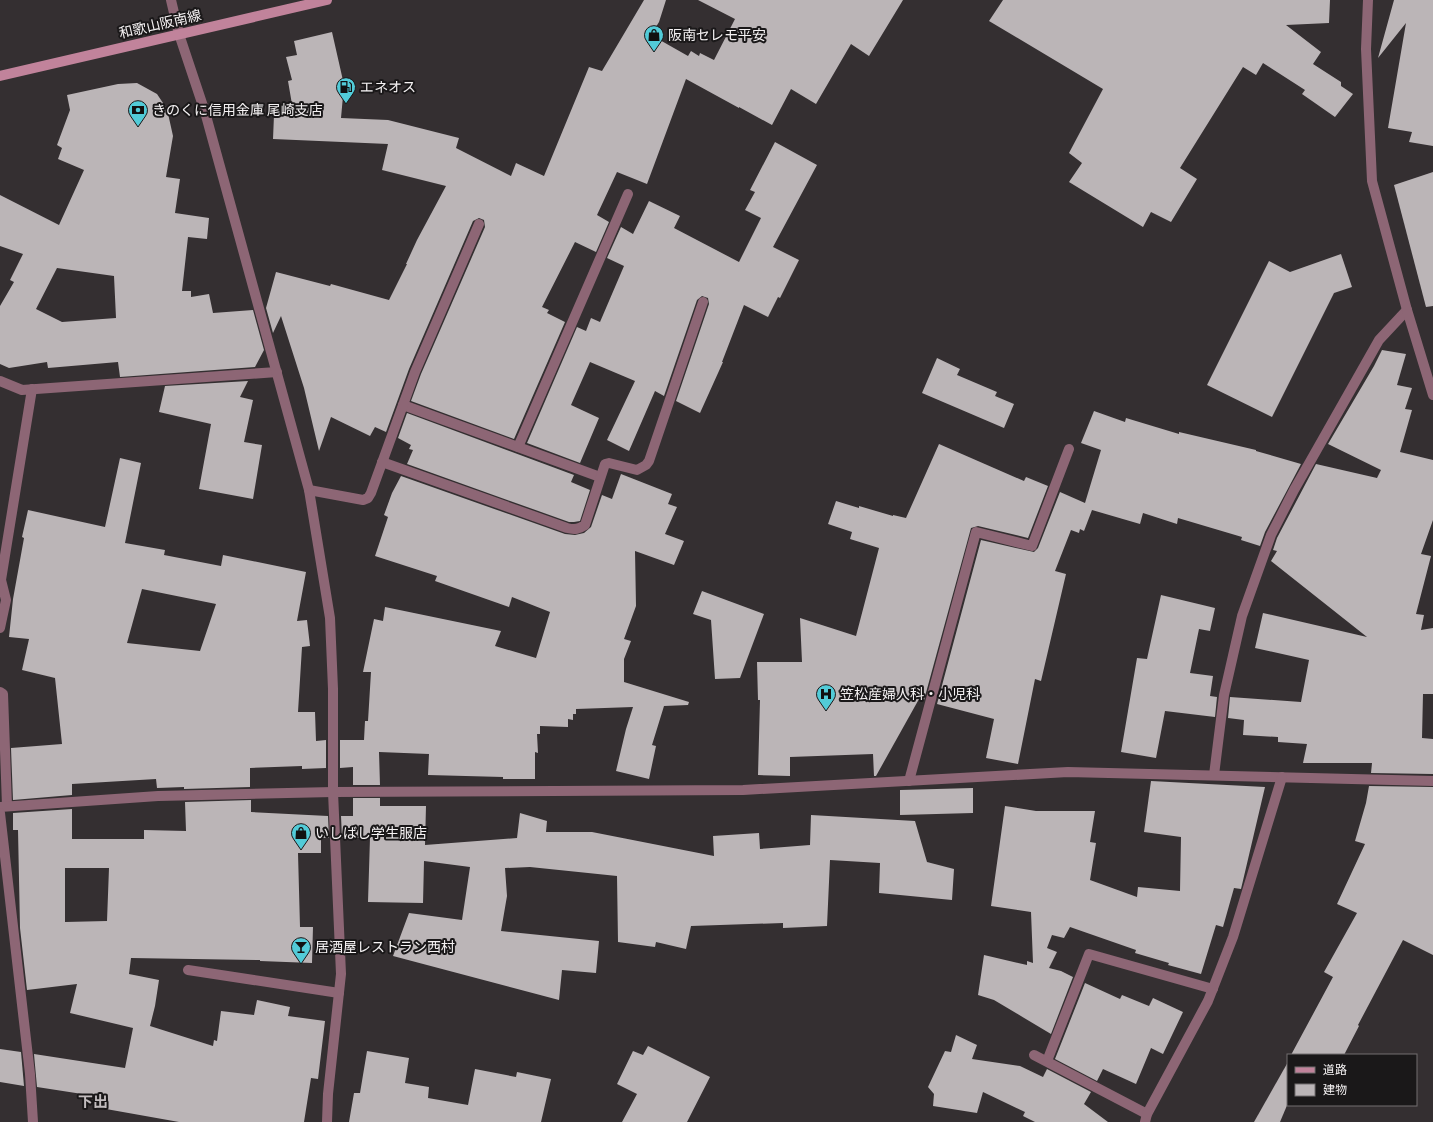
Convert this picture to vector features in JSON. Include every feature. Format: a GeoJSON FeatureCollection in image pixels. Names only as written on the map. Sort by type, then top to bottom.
{"type":"FeatureCollection","features":[{"type":"Feature","properties":{"kind":"main road","name":"和歌山阪南線"},"geometry":{"type":"LineString","coordinates":[[0,76],[327,0]]}},
{"type":"Feature","properties":{"kind":"street"},"geometry":{"type":"LineString","coordinates":[[171,0],[179,34],[205,112],[309,490],[330,618],[333,689],[334,792],[341,974],[328,1094],[327,1122]]}},
{"type":"Feature","properties":{"kind":"street"},"geometry":{"type":"LineString","coordinates":[[1368,0],[1366,49],[1372,181],[1407,310],[1433,395]]}},
{"type":"Feature","properties":{"kind":"street"},"geometry":{"type":"LineString","coordinates":[[518,447],[628,194]]}},
{"type":"Feature","properties":{"kind":"street"},"geometry":{"type":"LineString","coordinates":[[309,490],[363,500],[368,498],[415,372],[479,224]]}},
{"type":"Feature","properties":{"kind":"street"},"geometry":{"type":"LineString","coordinates":[[382,462],[574,530],[581,528],[585,525],[605,464],[609,463],[637,470],[646,465],[649,461],[704,302]]}},
{"type":"Feature","properties":{"kind":"street"},"geometry":{"type":"LineString","coordinates":[[1214,775],[1224,696],[1242,616],[1271,535],[1294,490],[1380,340],[1407,310]]}},
{"type":"Feature","properties":{"kind":"street"},"geometry":{"type":"LineString","coordinates":[[0,381],[22,390],[277,372]]}},
{"type":"Feature","properties":{"kind":"street"},"geometry":{"type":"LineString","coordinates":[[0,625],[6,600],[1,580],[32,389]]}},
{"type":"Feature","properties":{"kind":"street"},"geometry":{"type":"LineString","coordinates":[[403,405],[600,477]]}},
{"type":"Feature","properties":{"kind":"street"},"geometry":{"type":"LineString","coordinates":[[909,781],[976,532],[1032,546],[1069,449]]}},
{"type":"Feature","properties":{"kind":"street"},"geometry":{"type":"LineString","coordinates":[[0,692],[3,694],[2,809],[30,1074],[33,1122]]}},
{"type":"Feature","properties":{"kind":"street"},"geometry":{"type":"LineString","coordinates":[[2,809],[158,796],[334,792],[743,790],[1068,772],[1433,781]]}},
{"type":"Feature","properties":{"kind":"street"},"geometry":{"type":"LineString","coordinates":[[1034,1055],[1146,1118],[1213,989],[1233,937],[1282,777]]}},
{"type":"Feature","properties":{"kind":"street"},"geometry":{"type":"LineString","coordinates":[[1047,1061],[1089,954],[1213,989]]}},
{"type":"Feature","properties":{"kind":"street"},"geometry":{"type":"LineString","coordinates":[[188,970],[339,993]]}},
{"type":"Feature","properties":{"kind":"building"},"geometry":{"type":"Polygon","coordinates":[[[644,0],[666,0],[659,22],[651,35],[688,56],[691,51],[699,56],[700,53],[714,60],[735,19],[698,0],[903,0],[869,56],[851,44],[816,104],[791,89],[772,125],[686,79],[647,184],[617,172],[597,215],[609,222],[596,252],[575,242],[542,307],[549,310],[547,313],[565,322],[514,439],[411,401],[421,374],[485,227],[484,220],[479,218],[473,221],[409,369],[386,432],[375,427],[370,436],[331,417],[319,451],[304,388],[281,316],[273,333],[266,308],[276,272],[330,286],[331,284],[389,300],[417,240],[446,186],[382,170],[388,144],[273,139],[274,115],[294,116],[288,81],[292,80],[286,57],[297,55],[294,41],[332,32],[344,85],[341,118],[388,120],[459,138],[456,148],[511,176],[516,163],[544,176],[589,67],[602,71],[644,0]]]}},
{"type":"Feature","properties":{"kind":"building"},"geometry":{"type":"Polygon","coordinates":[[[1003,0],[1330,0],[1329,23],[1286,25],[1321,52],[1313,64],[1341,82],[1341,86],[1353,94],[1335,117],[1302,94],[1305,90],[1263,63],[1256,75],[1243,67],[1180,168],[1197,179],[1171,222],[1151,212],[1143,227],[1069,182],[1082,163],[1069,153],[1103,89],[989,21],[1003,0]]]}},
{"type":"Feature","properties":{"kind":"building"},"geometry":{"type":"Polygon","coordinates":[[[1394,0],[1433,0],[1433,146],[1409,142],[1412,132],[1388,128],[1406,23],[1378,58],[1394,0]]]}},
{"type":"Feature","properties":{"kind":"building"},"geometry":{"type":"Polygon","coordinates":[[[137,83],[157,94],[167,109],[173,136],[166,177],[180,179],[175,213],[209,218],[207,239],[188,237],[182,291],[191,291],[191,297],[209,294],[213,313],[253,310],[264,350],[255,367],[120,377],[118,362],[48,368],[47,362],[9,368],[0,364],[0,306],[14,282],[10,280],[23,254],[0,246],[0,195],[59,225],[84,170],[58,159],[62,148],[57,145],[70,110],[67,95],[118,84],[137,83]],[[57,268],[36,309],[62,322],[116,318],[114,276],[57,268]]]}},
{"type":"Feature","properties":{"kind":"building"},"geometry":{"type":"Polygon","coordinates":[[[775,142],[817,165],[773,247],[799,260],[780,298],[778,297],[768,317],[744,305],[723,362],[700,413],[676,401],[709,304],[708,298],[702,296],[697,300],[664,396],[655,391],[629,451],[607,440],[635,381],[590,362],[571,405],[599,418],[580,463],[527,443],[577,327],[586,331],[591,318],[600,322],[624,266],[607,258],[621,227],[633,234],[649,201],[680,216],[674,228],[739,262],[761,218],[745,210],[755,192],[750,190],[775,142]]]}},
{"type":"Feature","properties":{"kind":"building"},"geometry":{"type":"Polygon","coordinates":[[[1433,172],[1433,306],[1426,307],[1394,185],[1433,172]]]}},
{"type":"Feature","properties":{"kind":"building"},"geometry":{"type":"Polygon","coordinates":[[[1341,254],[1352,287],[1334,293],[1272,417],[1207,385],[1269,261],[1290,272],[1341,254]]]}},
{"type":"Feature","properties":{"kind":"building"},"geometry":{"type":"Polygon","coordinates":[[[1382,350],[1406,354],[1397,385],[1412,388],[1405,409],[1412,410],[1400,452],[1433,460],[1433,520],[1421,554],[1431,556],[1416,614],[1424,615],[1421,630],[1433,628],[1433,694],[1423,694],[1422,738],[1433,739],[1433,774],[1371,773],[1372,763],[1303,763],[1307,744],[1278,742],[1278,737],[1243,735],[1244,720],[1228,718],[1230,697],[1301,702],[1309,660],[1255,648],[1263,613],[1367,637],[1271,561],[1277,551],[1273,550],[1277,538],[1316,464],[1377,478],[1381,470],[1328,444],[1382,350]]]}},
{"type":"Feature","properties":{"kind":"building"},"geometry":{"type":"Polygon","coordinates":[[[937,358],[960,369],[957,375],[997,392],[995,396],[1014,404],[1004,428],[922,393],[937,358]]]}},
{"type":"Feature","properties":{"kind":"building"},"geometry":{"type":"Polygon","coordinates":[[[248,381],[240,397],[253,400],[244,442],[262,445],[253,499],[199,489],[211,424],[159,412],[165,386],[248,381]]]}},
{"type":"Feature","properties":{"kind":"building"},"geometry":{"type":"Polygon","coordinates":[[[1094,411],[1125,422],[1126,418],[1179,434],[1179,432],[1256,450],[1301,464],[1265,532],[1260,546],[1241,540],[1242,537],[1178,518],[1177,524],[1143,513],[1140,524],[1092,510],[1084,531],[1080,529],[1079,533],[1071,530],[1055,571],[1066,574],[1041,681],[1035,679],[1018,764],[986,758],[994,719],[937,704],[981,540],[1034,552],[1038,548],[1060,492],[1085,503],[1101,450],[1081,443],[1094,411]]]}},
{"type":"Feature","properties":{"kind":"building"},"geometry":{"type":"Polygon","coordinates":[[[407,413],[574,475],[571,482],[590,490],[580,521],[569,522],[407,464],[413,450],[409,449],[411,445],[398,438],[407,413]]]}},
{"type":"Feature","properties":{"kind":"building"},"geometry":{"type":"Polygon","coordinates":[[[939,444],[1024,481],[1026,477],[1048,486],[1028,538],[978,526],[971,528],[924,700],[919,699],[876,776],[874,776],[873,754],[790,757],[790,776],[758,775],[760,700],[758,700],[757,662],[802,662],[800,618],[856,636],[879,548],[850,539],[852,532],[828,524],[836,501],[859,508],[859,506],[893,516],[906,518],[939,444]]]}},
{"type":"Feature","properties":{"kind":"building"},"geometry":{"type":"Polygon","coordinates":[[[120,458],[141,463],[125,543],[165,550],[164,555],[221,566],[223,555],[306,572],[297,621],[307,620],[310,646],[302,647],[298,712],[315,712],[316,741],[326,740],[326,768],[302,769],[302,766],[250,768],[250,787],[184,789],[184,787],[157,788],[156,779],[72,784],[72,795],[13,800],[11,748],[62,744],[55,678],[22,670],[29,639],[9,637],[13,599],[24,538],[22,537],[28,510],[105,527],[120,458]],[[142,589],[127,643],[200,651],[216,604],[142,589]]]}},
{"type":"Feature","properties":{"kind":"building"},"geometry":{"type":"Polygon","coordinates":[[[621,474],[672,494],[668,504],[677,507],[665,534],[684,541],[674,565],[635,551],[636,606],[624,639],[631,641],[624,659],[624,682],[689,702],[688,705],[664,706],[652,745],[656,746],[649,779],[616,771],[633,707],[576,709],[576,714],[573,714],[573,720],[568,719],[568,727],[540,726],[540,734],[537,734],[538,753],[535,752],[535,779],[428,775],[429,754],[379,752],[380,785],[353,785],[353,767],[340,768],[340,740],[364,740],[365,721],[368,721],[371,672],[363,672],[374,619],[383,621],[385,607],[501,631],[495,646],[536,658],[550,612],[512,597],[509,607],[435,581],[437,576],[375,556],[388,517],[384,515],[392,493],[401,476],[565,534],[575,535],[584,533],[591,527],[602,495],[612,499],[621,474]]]}},
{"type":"Feature","properties":{"kind":"building"},"geometry":{"type":"Polygon","coordinates":[[[702,591],[764,614],[740,678],[715,679],[711,620],[693,614],[702,591]]]}},
{"type":"Feature","properties":{"kind":"building"},"geometry":{"type":"Polygon","coordinates":[[[1161,595],[1215,608],[1210,631],[1199,629],[1190,673],[1213,676],[1210,696],[1217,697],[1215,717],[1165,711],[1156,758],[1121,752],[1137,658],[1147,659],[1161,595]]]}},
{"type":"Feature","properties":{"kind":"building"},"geometry":{"type":"Polygon","coordinates":[[[1151,781],[1265,787],[1241,889],[1234,888],[1223,927],[1216,925],[1201,974],[1168,965],[1169,963],[1135,953],[1136,950],[1070,927],[1064,938],[1052,935],[1047,948],[1057,952],[1049,968],[1061,971],[1073,977],[1051,1034],[994,1000],[978,995],[984,955],[1027,965],[1027,961],[1033,963],[1031,912],[991,906],[1005,806],[1036,811],[1095,811],[1090,842],[1096,843],[1090,880],[1137,897],[1138,887],[1180,891],[1181,837],[1144,832],[1151,781]]]}},
{"type":"Feature","properties":{"kind":"building"},"geometry":{"type":"Polygon","coordinates":[[[1369,786],[1433,787],[1433,955],[1403,940],[1358,1025],[1359,1026],[1345,1054],[1292,1054],[1333,977],[1324,972],[1357,913],[1337,904],[1365,844],[1355,841],[1366,803],[1369,786]]]}},
{"type":"Feature","properties":{"kind":"building"},"geometry":{"type":"Polygon","coordinates":[[[973,788],[973,813],[900,815],[900,790],[973,788]]]}},
{"type":"Feature","properties":{"kind":"building"},"geometry":{"type":"Polygon","coordinates":[[[353,798],[380,798],[380,806],[426,806],[425,845],[517,838],[520,813],[547,821],[546,832],[592,832],[714,856],[713,836],[759,833],[760,849],[810,845],[811,815],[915,821],[927,862],[954,869],[952,900],[879,893],[880,863],[830,860],[827,926],[783,928],[783,923],[691,926],[686,949],[656,942],[655,947],[618,942],[617,876],[530,867],[505,868],[507,896],[501,931],[599,941],[596,973],[562,970],[559,1000],[393,956],[409,913],[462,920],[470,867],[424,861],[423,903],[368,902],[370,838],[342,838],[341,816],[353,816],[353,798]]]}},
{"type":"Feature","properties":{"kind":"building"},"geometry":{"type":"Polygon","coordinates":[[[251,800],[251,812],[328,816],[329,838],[321,838],[321,853],[298,853],[300,927],[313,927],[312,963],[260,960],[131,958],[129,974],[159,980],[150,1026],[213,1046],[214,1040],[217,1041],[221,1011],[254,1015],[257,1000],[290,1007],[288,1016],[325,1021],[318,1079],[311,1078],[304,1122],[179,1122],[106,1109],[108,1098],[37,1087],[34,1054],[125,1068],[133,1028],[70,1013],[77,984],[27,990],[20,928],[18,830],[13,830],[13,813],[72,809],[72,839],[144,839],[144,830],[186,831],[185,802],[251,800]],[[65,868],[65,922],[107,921],[109,868],[65,868]]]}},
{"type":"Feature","properties":{"kind":"building"},"geometry":{"type":"Polygon","coordinates":[[[1085,983],[1120,999],[1122,995],[1149,1006],[1153,998],[1183,1012],[1163,1054],[1151,1048],[1136,1084],[1103,1069],[1097,1081],[1055,1059],[1085,983]]]}},
{"type":"Feature","properties":{"kind":"building"},"geometry":{"type":"Polygon","coordinates":[[[956,1035],[977,1045],[972,1059],[1020,1066],[1043,1077],[1047,1069],[1091,1092],[1084,1104],[1108,1122],[1035,1122],[1023,1116],[1025,1112],[983,1092],[977,1113],[933,1106],[934,1094],[928,1087],[945,1051],[951,1052],[956,1035]]]}},
{"type":"Feature","properties":{"kind":"building"},"geometry":{"type":"Polygon","coordinates":[[[648,1046],[710,1077],[687,1122],[622,1122],[637,1094],[617,1084],[633,1051],[643,1055],[648,1046]]]}},
{"type":"Feature","properties":{"kind":"building"},"geometry":{"type":"Polygon","coordinates":[[[0,1049],[21,1052],[24,1086],[0,1082],[0,1049]]]}},
{"type":"Feature","properties":{"kind":"building"},"geometry":{"type":"Polygon","coordinates":[[[367,1051],[409,1058],[405,1083],[429,1087],[428,1098],[468,1105],[475,1069],[516,1077],[517,1072],[551,1079],[541,1122],[349,1122],[354,1093],[360,1093],[367,1051]]]}},
{"type":"Feature","properties":{"kind":"building"},"geometry":{"type":"Polygon","coordinates":[[[1287,1064],[1287,1105],[1280,1122],[1254,1122],[1287,1064]]]}},
{"type":"Feature","properties":{"kind":"place","name":"阪南セレモ平安"},"geometry":{"type":"Point","coordinates":[654,52]}},
{"type":"Feature","properties":{"kind":"place","name":"エネオス"},"geometry":{"type":"Point","coordinates":[346,104]}},
{"type":"Feature","properties":{"kind":"place","name":"きのくに信用金庫 尾崎支店"},"geometry":{"type":"Point","coordinates":[138,127]}},
{"type":"Feature","properties":{"kind":"place","name":"笠松産婦人科・小児科"},"geometry":{"type":"Point","coordinates":[826,711]}},
{"type":"Feature","properties":{"kind":"place","name":"いしばし学生服店"},"geometry":{"type":"Point","coordinates":[301,850]}},
{"type":"Feature","properties":{"kind":"place","name":"居酒屋レストラン西村"},"geometry":{"type":"Point","coordinates":[301,964]}},
{"type":"Feature","properties":{"kind":"district","name":"下出"},"geometry":{"type":"Point","coordinates":[93,1102]}}]}
